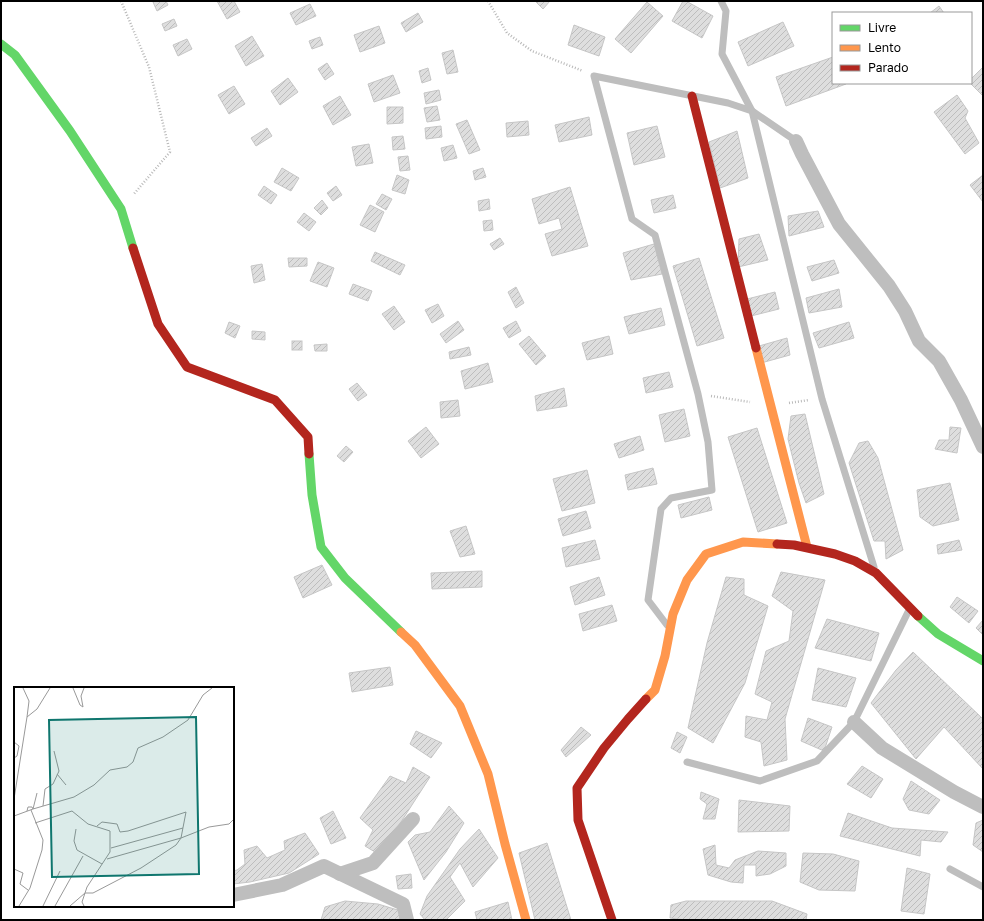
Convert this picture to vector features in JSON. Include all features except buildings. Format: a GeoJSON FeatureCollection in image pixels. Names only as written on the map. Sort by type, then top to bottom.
{"type":"FeatureCollection","features":[{"type":"Feature","properties":{"kind":"street"},"geometry":{"type":"LineString","coordinates":[[1,44],[15,55],[70,131],[121,209],[158,324],[187,367],[275,400],[308,437],[312,495],[321,547],[345,578],[415,645],[460,706],[488,774],[526,920]]}},
{"type":"Feature","properties":{"kind":"street"},"geometry":{"type":"LineString","coordinates":[[692,96],[807,547]]}},
{"type":"Feature","properties":{"kind":"street"},"geometry":{"type":"LineString","coordinates":[[796,141],[839,224],[889,286],[919,341],[939,361],[961,400],[983,446]]}},
{"type":"Feature","properties":{"kind":"street"},"geometry":{"type":"LineString","coordinates":[[612,920],[578,820],[576,788],[604,748],[655,690],[665,656],[673,614],[687,580],[706,554],[743,542],[794,545],[848,558],[876,573],[938,634],[983,661]]}},
{"type":"Feature","properties":{"kind":"street"},"geometry":{"type":"LineString","coordinates":[[854,722],[882,748],[954,792],[983,807]]}},
{"type":"Feature","properties":{"kind":"street"},"geometry":{"type":"LineString","coordinates":[[340,874],[373,864],[413,819]]}},
{"type":"Feature","properties":{"kind":"street"},"geometry":{"type":"LineString","coordinates":[[234,895],[282,885],[324,866],[403,904],[407,920]]}},
{"type":"Feature","properties":{"kind":"lane"},"geometry":{"type":"LineString","coordinates":[[721,1],[726,11],[722,54],[752,111],[822,398],[876,573]]}},
{"type":"Feature","properties":{"kind":"lane"},"geometry":{"type":"LineString","coordinates":[[670,630],[648,600],[661,509],[671,498],[712,490],[708,442],[698,394],[655,235],[632,219],[594,76],[692,96],[752,111],[796,141]]}},
{"type":"Feature","properties":{"kind":"lane"},"geometry":{"type":"LineString","coordinates":[[687,762],[760,781],[817,761],[854,722],[910,608]]}},
{"type":"Feature","properties":{"kind":"lane"},"geometry":{"type":"LineString","coordinates":[[950,869],[983,887]]}},
{"type":"Feature","properties":{"kind":"path"},"geometry":{"type":"LineString","coordinates":[[121,1],[149,67],[170,152],[121,209]]}},
{"type":"Feature","properties":{"kind":"path"},"geometry":{"type":"LineString","coordinates":[[488,1],[507,32],[532,51],[594,76]]}},
{"type":"Feature","properties":{"kind":"traffic: fast"},"geometry":{"type":"LineString","coordinates":[[1,44],[15,55],[70,131],[121,209],[133,248]]}},
{"type":"Feature","properties":{"kind":"traffic: fast"},"geometry":{"type":"LineString","coordinates":[[309,454],[312,495],[321,547],[345,578],[401,632]]}},
{"type":"Feature","properties":{"kind":"traffic: fast"},"geometry":{"type":"LineString","coordinates":[[918,616],[938,634],[983,661]]}},
{"type":"Feature","properties":{"kind":"traffic: slow"},"geometry":{"type":"LineString","coordinates":[[756,348],[807,547]]}},
{"type":"Feature","properties":{"kind":"traffic: slow"},"geometry":{"type":"LineString","coordinates":[[646,699],[655,690],[665,656],[673,614],[687,580],[706,554],[743,542],[777,544]]}},
{"type":"Feature","properties":{"kind":"traffic: slow"},"geometry":{"type":"LineString","coordinates":[[401,632],[415,645],[460,706],[488,774],[526,920]]}},
{"type":"Feature","properties":{"kind":"traffic: jam"},"geometry":{"type":"LineString","coordinates":[[692,96],[756,348]]}},
{"type":"Feature","properties":{"kind":"traffic: jam"},"geometry":{"type":"LineString","coordinates":[[133,248],[158,324],[187,367],[275,400],[308,437],[309,454]]}},
{"type":"Feature","properties":{"kind":"traffic: jam"},"geometry":{"type":"LineString","coordinates":[[777,544],[794,545],[835,554],[855,561],[876,573],[918,616]]}},
{"type":"Feature","properties":{"kind":"traffic: jam"},"geometry":{"type":"LineString","coordinates":[[612,920],[578,820],[577,788],[604,748],[646,699]]}}]}
